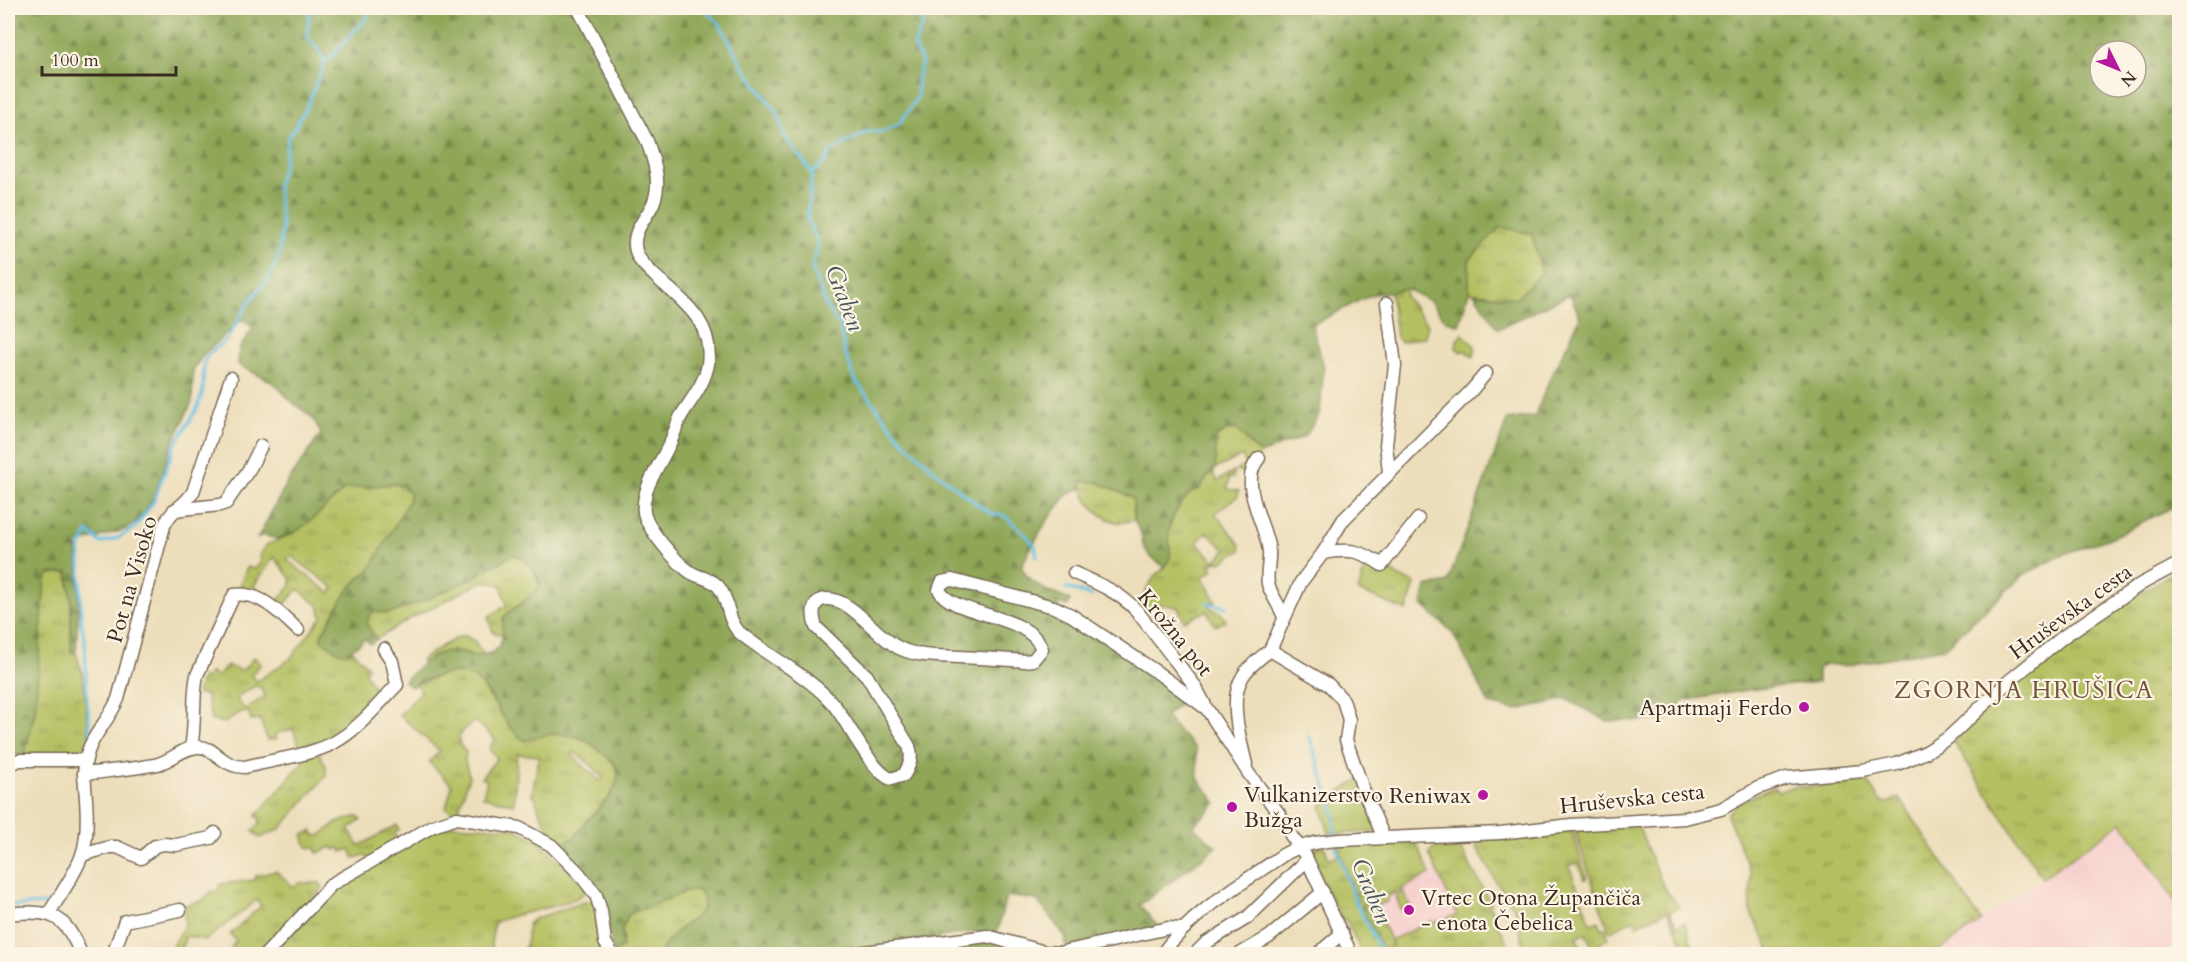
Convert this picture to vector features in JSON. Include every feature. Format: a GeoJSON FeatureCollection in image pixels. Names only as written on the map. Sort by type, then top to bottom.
{"type":"FeatureCollection","features":[{"type":"Feature","properties":{"kind":"street","name":"Krožna pot"},"geometry":{"type":"LineString","coordinates":[[578,8],[647,141],[655,163],[656,197],[650,212],[637,228],[634,241],[636,253],[644,265],[697,316],[704,329],[709,347],[708,366],[700,386],[680,418],[647,488],[644,508],[648,523],[677,559],[691,573],[712,581],[720,587],[731,623],[740,634],[812,683],[824,694],[876,768],[883,776],[891,779],[904,775],[909,766],[912,757],[909,746],[867,676],[816,627],[813,609],[819,602],[826,599],[847,606],[900,649],[937,656],[1024,662],[1033,660],[1042,649],[1035,638],[995,615],[945,598],[939,590],[942,582],[952,580],[1054,607],[1071,615],[1148,666],[1207,709]]}},
{"type":"Feature","properties":{"kind":"street"},"geometry":{"type":"LineString","coordinates":[[1387,303],[1395,365],[1386,446],[1389,472]]}},
{"type":"Feature","properties":{"kind":"street","name":"Krožna pot"},"geometry":{"type":"LineString","coordinates":[[1249,774],[1237,725],[1236,693],[1242,677],[1257,660],[1270,650],[1301,582],[1323,553],[1342,520],[1471,391],[1486,373]]}},
{"type":"Feature","properties":{"kind":"street","name":"Pot na Visoko"},"geometry":{"type":"LineString","coordinates":[[49,913],[82,855],[86,808],[85,760],[92,739],[112,713],[118,699],[164,526],[173,510],[183,505],[193,492],[231,378]]}},
{"type":"Feature","properties":{"kind":"street"},"geometry":{"type":"LineString","coordinates":[[173,510],[220,506],[226,503],[250,468],[261,446]]}},
{"type":"Feature","properties":{"kind":"street"},"geometry":{"type":"LineString","coordinates":[[1259,458],[1253,465],[1255,509],[1269,550],[1268,583],[1284,617]]}},
{"type":"Feature","properties":{"kind":"street"},"geometry":{"type":"LineString","coordinates":[[1323,553],[1351,550],[1366,554],[1382,565],[1418,519]]}},
{"type":"Feature","properties":{"kind":"street","name":"Hruševska cesta"},"geometry":{"type":"LineString","coordinates":[[1162,954],[1181,929],[1203,911],[1283,855],[1300,847],[1336,840],[1500,833],[1685,818],[1721,809],[1758,788],[1787,778],[1863,771],[1906,761],[1948,738],[2018,674],[2090,618],[2141,584],[2180,563]]}},
{"type":"Feature","properties":{"kind":"street","name":"Krožna pot"},"geometry":{"type":"LineString","coordinates":[[1074,573],[1125,599],[1195,686],[1207,709],[1249,774],[1280,815],[1300,847],[1351,954]]}},
{"type":"Feature","properties":{"kind":"street"},"geometry":{"type":"LineString","coordinates":[[191,747],[194,729],[194,688],[197,675],[234,594],[256,598],[277,610],[298,630]]}},
{"type":"Feature","properties":{"kind":"street"},"geometry":{"type":"LineString","coordinates":[[84,774],[158,764],[178,756],[191,747],[203,747],[223,761],[237,767],[321,749],[337,742],[397,685],[392,661],[384,649]]}},
{"type":"Feature","properties":{"kind":"street"},"geometry":{"type":"LineString","coordinates":[[1270,650],[1329,685],[1343,700],[1348,720],[1346,740],[1384,838]]}},
{"type":"Feature","properties":{"kind":"street"},"geometry":{"type":"LineString","coordinates":[[8,766],[20,760],[85,760]]}},
{"type":"Feature","properties":{"kind":"street"},"geometry":{"type":"LineString","coordinates":[[266,954],[333,884],[432,826],[457,818],[519,828],[551,845],[578,872],[596,896],[601,910],[605,942],[612,954]]}},
{"type":"Feature","properties":{"kind":"street"},"geometry":{"type":"LineString","coordinates":[[82,855],[117,847],[141,858],[155,846],[176,845],[211,838],[215,833]]}},
{"type":"Feature","properties":{"kind":"street"},"geometry":{"type":"LineString","coordinates":[[1198,951],[1206,943],[1247,918],[1307,860]]}},
{"type":"Feature","properties":{"kind":"street"},"geometry":{"type":"LineString","coordinates":[[1240,954],[1269,937],[1323,892]]}},
{"type":"Feature","properties":{"kind":"street"},"geometry":{"type":"LineString","coordinates":[[113,954],[125,921],[180,910]]}},
{"type":"Feature","properties":{"kind":"street"},"geometry":{"type":"LineString","coordinates":[[8,914],[49,913],[60,920],[81,954]]}},
{"type":"Feature","properties":{"kind":"street"},"geometry":{"type":"LineString","coordinates":[[849,954],[987,936],[1045,952],[1059,953],[1168,928],[1181,929]]}},
{"type":"Feature","properties":{"kind":"street"},"geometry":{"type":"LineString","coordinates":[[1318,954],[1342,933]]}},
{"type":"Feature","properties":{"kind":"shaded area"},"geometry":{"type":"Polygon","coordinates":[[[2122,822],[2179,907],[2179,954],[1934,954],[2122,822]]]}},
{"type":"Feature","properties":{"kind":"shaded area","name":"Vrtec Otona Župančiča - enota Čebelica"},"geometry":{"type":"Polygon","coordinates":[[[1436,870],[1458,916],[1383,950],[1361,905],[1436,870]]]}},
{"type":"Feature","properties":{"kind":"green space"},"geometry":{"type":"Polygon","coordinates":[[[8,8],[2171,8],[2179,29],[2179,504],[2110,538],[2069,552],[2025,574],[1944,648],[1843,666],[1825,664],[1818,669],[1818,682],[1748,690],[1683,701],[1667,720],[1607,721],[1566,699],[1516,710],[1489,704],[1452,632],[1422,605],[1426,587],[1448,582],[1507,420],[1535,416],[1548,383],[1580,318],[1570,294],[1498,329],[1474,293],[1517,298],[1542,272],[1532,234],[1500,227],[1469,260],[1469,292],[1459,325],[1445,320],[1430,301],[1406,289],[1370,295],[1312,325],[1324,367],[1320,412],[1306,436],[1260,454],[1235,428],[1217,435],[1214,472],[1207,477],[1199,489],[1185,499],[1173,516],[1169,530],[1170,558],[1164,567],[1149,555],[1143,545],[1141,533],[1134,520],[1131,497],[1100,483],[1082,481],[1081,489],[1067,495],[1046,522],[1021,566],[1035,583],[1070,600],[1068,606],[1055,602],[1062,611],[1186,698],[1165,717],[1196,749],[1198,779],[1217,803],[1193,826],[1217,847],[1140,905],[1158,927],[1072,948],[1065,944],[1066,938],[1037,900],[1006,896],[997,934],[972,932],[832,954],[659,954],[677,931],[701,911],[702,893],[696,890],[629,914],[622,929],[622,948],[613,952],[602,891],[557,846],[575,836],[607,799],[618,776],[612,761],[591,744],[574,736],[549,734],[524,740],[504,719],[481,684],[471,677],[458,673],[441,675],[411,687],[404,681],[429,659],[443,652],[461,651],[477,657],[493,652],[499,646],[502,638],[503,618],[533,594],[540,585],[534,570],[527,562],[514,554],[432,597],[389,613],[372,612],[367,625],[377,639],[370,644],[365,639],[344,653],[335,650],[321,640],[321,635],[348,592],[369,571],[409,500],[409,492],[402,486],[393,484],[345,489],[313,519],[292,534],[278,539],[262,535],[257,539],[287,483],[321,434],[311,417],[277,386],[238,364],[239,349],[253,328],[243,319],[203,355],[193,370],[192,402],[172,445],[153,499],[140,520],[126,529],[77,544],[79,594],[76,653],[71,652],[71,602],[68,572],[49,574],[45,580],[35,711],[24,756],[17,755],[8,758],[8,8]]]}},
{"type":"Feature","properties":{"kind":"green space"},"geometry":{"type":"Polygon","coordinates":[[[1500,226],[1532,234],[1542,273],[1517,298],[1469,292],[1469,260],[1500,226]]]}},
{"type":"Feature","properties":{"kind":"green space"},"geometry":{"type":"Polygon","coordinates":[[[1406,289],[1405,296],[1428,325],[1425,337],[1401,342],[1396,336],[1390,291],[1406,289]]]}},
{"type":"Feature","properties":{"kind":"green space"},"geometry":{"type":"Polygon","coordinates":[[[1462,334],[1475,346],[1473,357],[1464,350],[1461,352],[1456,348],[1457,340],[1462,334]]]}},
{"type":"Feature","properties":{"kind":"green space"},"geometry":{"type":"Polygon","coordinates":[[[1235,428],[1260,454],[1252,473],[1236,471],[1246,465],[1242,456],[1215,469],[1216,438],[1225,431],[1235,428]]]}},
{"type":"Feature","properties":{"kind":"green space"},"geometry":{"type":"Polygon","coordinates":[[[1234,472],[1233,478],[1229,478],[1228,489],[1239,491],[1237,497],[1215,513],[1240,544],[1241,551],[1220,563],[1218,560],[1210,565],[1213,570],[1203,577],[1216,602],[1210,602],[1210,608],[1220,612],[1226,621],[1215,626],[1207,611],[1184,621],[1178,607],[1163,605],[1156,605],[1142,612],[1140,609],[1148,587],[1168,563],[1168,534],[1179,508],[1186,497],[1200,488],[1213,473],[1217,481],[1234,472]],[[1206,532],[1197,543],[1215,561],[1226,550],[1206,532]]]}},
{"type":"Feature","properties":{"kind":"green space"},"geometry":{"type":"Polygon","coordinates":[[[1082,480],[1100,483],[1131,497],[1134,520],[1121,523],[1100,513],[1088,502],[1082,487],[1082,480]]]}},
{"type":"Feature","properties":{"kind":"green space"},"geometry":{"type":"Polygon","coordinates":[[[393,484],[409,491],[409,500],[369,571],[348,592],[321,635],[346,653],[353,651],[368,667],[365,672],[377,693],[381,692],[384,695],[331,742],[301,750],[293,729],[275,734],[276,739],[267,740],[260,719],[251,721],[249,712],[239,713],[225,723],[211,720],[206,695],[197,694],[201,678],[207,678],[210,673],[218,676],[227,666],[242,671],[254,657],[261,664],[251,675],[257,681],[290,659],[322,617],[319,606],[298,589],[283,606],[241,589],[240,585],[247,567],[255,569],[261,562],[260,554],[266,545],[292,534],[313,519],[345,489],[393,484]],[[291,556],[287,560],[330,593],[334,588],[291,556]],[[274,557],[253,587],[276,602],[291,586],[291,579],[274,557]],[[255,686],[238,696],[238,702],[245,709],[265,697],[260,687],[255,686]]]}},
{"type":"Feature","properties":{"kind":"green space"},"geometry":{"type":"Polygon","coordinates":[[[514,554],[530,565],[540,585],[533,594],[503,618],[503,636],[493,632],[488,617],[507,605],[501,585],[484,581],[411,618],[377,639],[367,625],[372,612],[397,611],[432,597],[514,554]]]}},
{"type":"Feature","properties":{"kind":"green space"},"geometry":{"type":"Polygon","coordinates":[[[1369,556],[1396,575],[1415,583],[1407,611],[1358,591],[1369,556]]]}},
{"type":"Feature","properties":{"kind":"green space"},"geometry":{"type":"Polygon","coordinates":[[[2179,569],[2179,907],[2122,822],[2042,878],[1953,741],[2023,676],[2067,640],[2179,569]]]}},
{"type":"Feature","properties":{"kind":"green space"},"geometry":{"type":"Polygon","coordinates":[[[68,572],[71,602],[71,652],[76,653],[83,675],[89,736],[81,758],[24,756],[35,711],[45,580],[49,574],[68,572]]]}},
{"type":"Feature","properties":{"kind":"green space"},"geometry":{"type":"Polygon","coordinates":[[[463,635],[474,640],[484,655],[474,656],[451,651],[423,664],[421,660],[463,635]]]}},
{"type":"Feature","properties":{"kind":"green space"},"geometry":{"type":"Polygon","coordinates":[[[451,672],[469,674],[479,681],[512,729],[524,740],[549,734],[570,735],[586,741],[605,755],[617,769],[618,776],[613,791],[573,838],[567,842],[561,842],[546,824],[535,796],[532,795],[539,756],[517,754],[514,804],[483,797],[487,780],[481,778],[497,758],[489,749],[495,739],[475,721],[466,727],[459,738],[466,752],[465,760],[469,777],[458,812],[453,813],[446,808],[452,785],[429,762],[440,751],[399,715],[421,692],[416,684],[451,672]],[[574,752],[572,755],[600,781],[603,778],[574,752]]]}},
{"type":"Feature","properties":{"kind":"green space"},"geometry":{"type":"Polygon","coordinates":[[[319,753],[326,766],[326,776],[280,829],[260,838],[253,831],[261,822],[256,816],[304,761],[303,755],[319,753]]]}},
{"type":"Feature","properties":{"kind":"green space"},"geometry":{"type":"Polygon","coordinates":[[[1864,776],[1880,801],[1888,803],[1899,797],[1981,921],[1934,954],[1772,954],[1750,911],[1751,873],[1727,815],[1743,802],[1775,787],[1778,792],[1791,787],[1820,786],[1864,776]]]}},
{"type":"Feature","properties":{"kind":"green space"},"geometry":{"type":"Polygon","coordinates":[[[1361,778],[1377,832],[1329,834],[1321,805],[1361,778]]]}},
{"type":"Feature","properties":{"kind":"green space"},"geometry":{"type":"Polygon","coordinates":[[[354,817],[361,820],[349,830],[359,846],[397,825],[399,830],[394,833],[398,842],[369,860],[364,855],[354,858],[350,849],[342,852],[340,848],[335,850],[333,847],[317,853],[315,848],[307,847],[303,835],[312,831],[315,835],[320,836],[336,823],[354,817]]]}},
{"type":"Feature","properties":{"kind":"green space"},"geometry":{"type":"Polygon","coordinates":[[[453,825],[513,828],[538,840],[584,885],[585,892],[568,902],[515,915],[494,923],[491,945],[495,954],[454,954],[451,952],[447,954],[271,954],[345,881],[427,833],[453,825]]]}},
{"type":"Feature","properties":{"kind":"green space"},"geometry":{"type":"Polygon","coordinates":[[[1638,826],[1663,886],[1679,907],[1670,912],[1677,926],[1685,922],[1695,954],[1688,954],[1667,911],[1637,925],[1634,919],[1609,932],[1575,831],[1638,826]]]}},
{"type":"Feature","properties":{"kind":"green space"},"geometry":{"type":"Polygon","coordinates":[[[1572,830],[1587,879],[1584,879],[1578,863],[1569,866],[1591,924],[1599,921],[1602,929],[1605,928],[1608,939],[1599,943],[1604,954],[1525,954],[1516,911],[1476,846],[1478,842],[1572,830]],[[1585,933],[1576,937],[1583,951],[1592,947],[1585,933]]]}},
{"type":"Feature","properties":{"kind":"green space"},"geometry":{"type":"Polygon","coordinates":[[[1411,841],[1417,844],[1430,874],[1387,897],[1388,901],[1375,907],[1371,900],[1393,946],[1391,940],[1432,921],[1434,923],[1457,915],[1429,854],[1433,848],[1460,847],[1491,903],[1490,906],[1512,954],[1362,954],[1346,919],[1341,920],[1310,854],[1316,848],[1324,846],[1329,859],[1338,855],[1355,903],[1358,901],[1338,846],[1341,844],[1388,845],[1411,841]]]}},
{"type":"Feature","properties":{"kind":"green space"},"geometry":{"type":"Polygon","coordinates":[[[276,871],[294,887],[299,883],[320,883],[323,888],[262,954],[244,954],[231,947],[236,941],[230,934],[261,906],[257,900],[206,940],[186,936],[179,954],[168,954],[185,924],[184,908],[186,905],[203,900],[212,891],[218,892],[220,884],[254,880],[255,876],[276,871]]]}},
{"type":"Feature","properties":{"kind":"green space"},"geometry":{"type":"Polygon","coordinates":[[[696,890],[703,901],[699,915],[677,932],[659,954],[615,954],[613,952],[623,940],[622,929],[629,914],[696,890]]]}},
{"type":"Feature","properties":{"kind":"green space"},"geometry":{"type":"Polygon","coordinates":[[[1403,891],[1410,906],[1401,910],[1396,896],[1403,891]]]}},
{"type":"Feature","properties":{"kind":"green space"},"geometry":{"type":"Polygon","coordinates":[[[1372,900],[1393,946],[1383,950],[1361,905],[1372,900]]]}},
{"type":"Feature","properties":{"kind":"green space"},"geometry":{"type":"Polygon","coordinates":[[[591,901],[596,905],[609,954],[518,954],[526,946],[528,924],[534,919],[591,901]]]}},
{"type":"Feature","properties":{"kind":"green space"},"geometry":{"type":"Polygon","coordinates":[[[977,942],[1005,942],[1009,954],[883,954],[977,942]]]}},
{"type":"Feature","properties":{"kind":"waterway"},"geometry":{"type":"LineString","coordinates":[[91,737],[87,702],[85,639],[81,623],[80,548],[88,532],[101,543],[118,538],[134,528],[153,503],[175,445],[197,409],[203,391],[204,361],[212,351],[226,341],[249,302],[268,279],[279,255],[282,228],[277,186],[288,138],[307,107],[324,64],[320,51],[307,37],[310,8]]}},
{"type":"Feature","properties":{"kind":"waterway"},"geometry":{"type":"LineString","coordinates":[[324,64],[373,8]]}},
{"type":"Feature","properties":{"kind":"waterway","name":"Graben"},"geometry":{"type":"LineString","coordinates":[[702,8],[719,23],[743,66],[778,114],[784,135],[812,173],[807,219],[818,242],[812,269],[826,306],[840,327],[845,353],[855,380],[903,441],[941,476],[980,506],[990,513],[1005,516],[1035,546],[1037,557]]}},
{"type":"Feature","properties":{"kind":"waterway"},"geometry":{"type":"LineString","coordinates":[[812,173],[823,164],[831,151],[868,131],[883,132],[899,124],[918,96],[917,80],[922,62],[914,46],[929,8]]}},
{"type":"Feature","properties":{"kind":"waterway","name":"Graben"},"geometry":{"type":"LineString","coordinates":[[1066,588],[1092,596]]}},
{"type":"Feature","properties":{"kind":"waterway","name":"Graben"},"geometry":{"type":"LineString","coordinates":[[1207,603],[1226,607]]}},
{"type":"Feature","properties":{"kind":"waterway","name":"Graben"},"geometry":{"type":"LineString","coordinates":[[1309,736],[1334,811],[1335,838]]}},
{"type":"Feature","properties":{"kind":"waterway","name":"Graben"},"geometry":{"type":"LineString","coordinates":[[1335,844],[1356,903],[1382,954]]}},
{"type":"Feature","properties":{"kind":"waterway"},"geometry":{"type":"LineString","coordinates":[[12,906],[48,904],[49,902]]}},
{"type":"Feature","properties":{"kind":"place","name":"Apartmaji Ferdo"},"geometry":{"type":"Point","coordinates":[1804,707]}},
{"type":"Feature","properties":{"kind":"place","name":"Reniwax"},"geometry":{"type":"Point","coordinates":[1483,795]}},
{"type":"Feature","properties":{"kind":"place","name":"Vulkanizerstvo Bužga"},"geometry":{"type":"Point","coordinates":[1232,807]}},
{"type":"Feature","properties":{"kind":"place","name":"Vrtec Otona Župančiča - enota Čebelica"},"geometry":{"type":"Point","coordinates":[1409,910]}},
{"type":"Feature","properties":{"kind":"district","name":"ZGORNJA HRUŠICA"},"geometry":{"type":"Point","coordinates":[2024,690]}}]}
